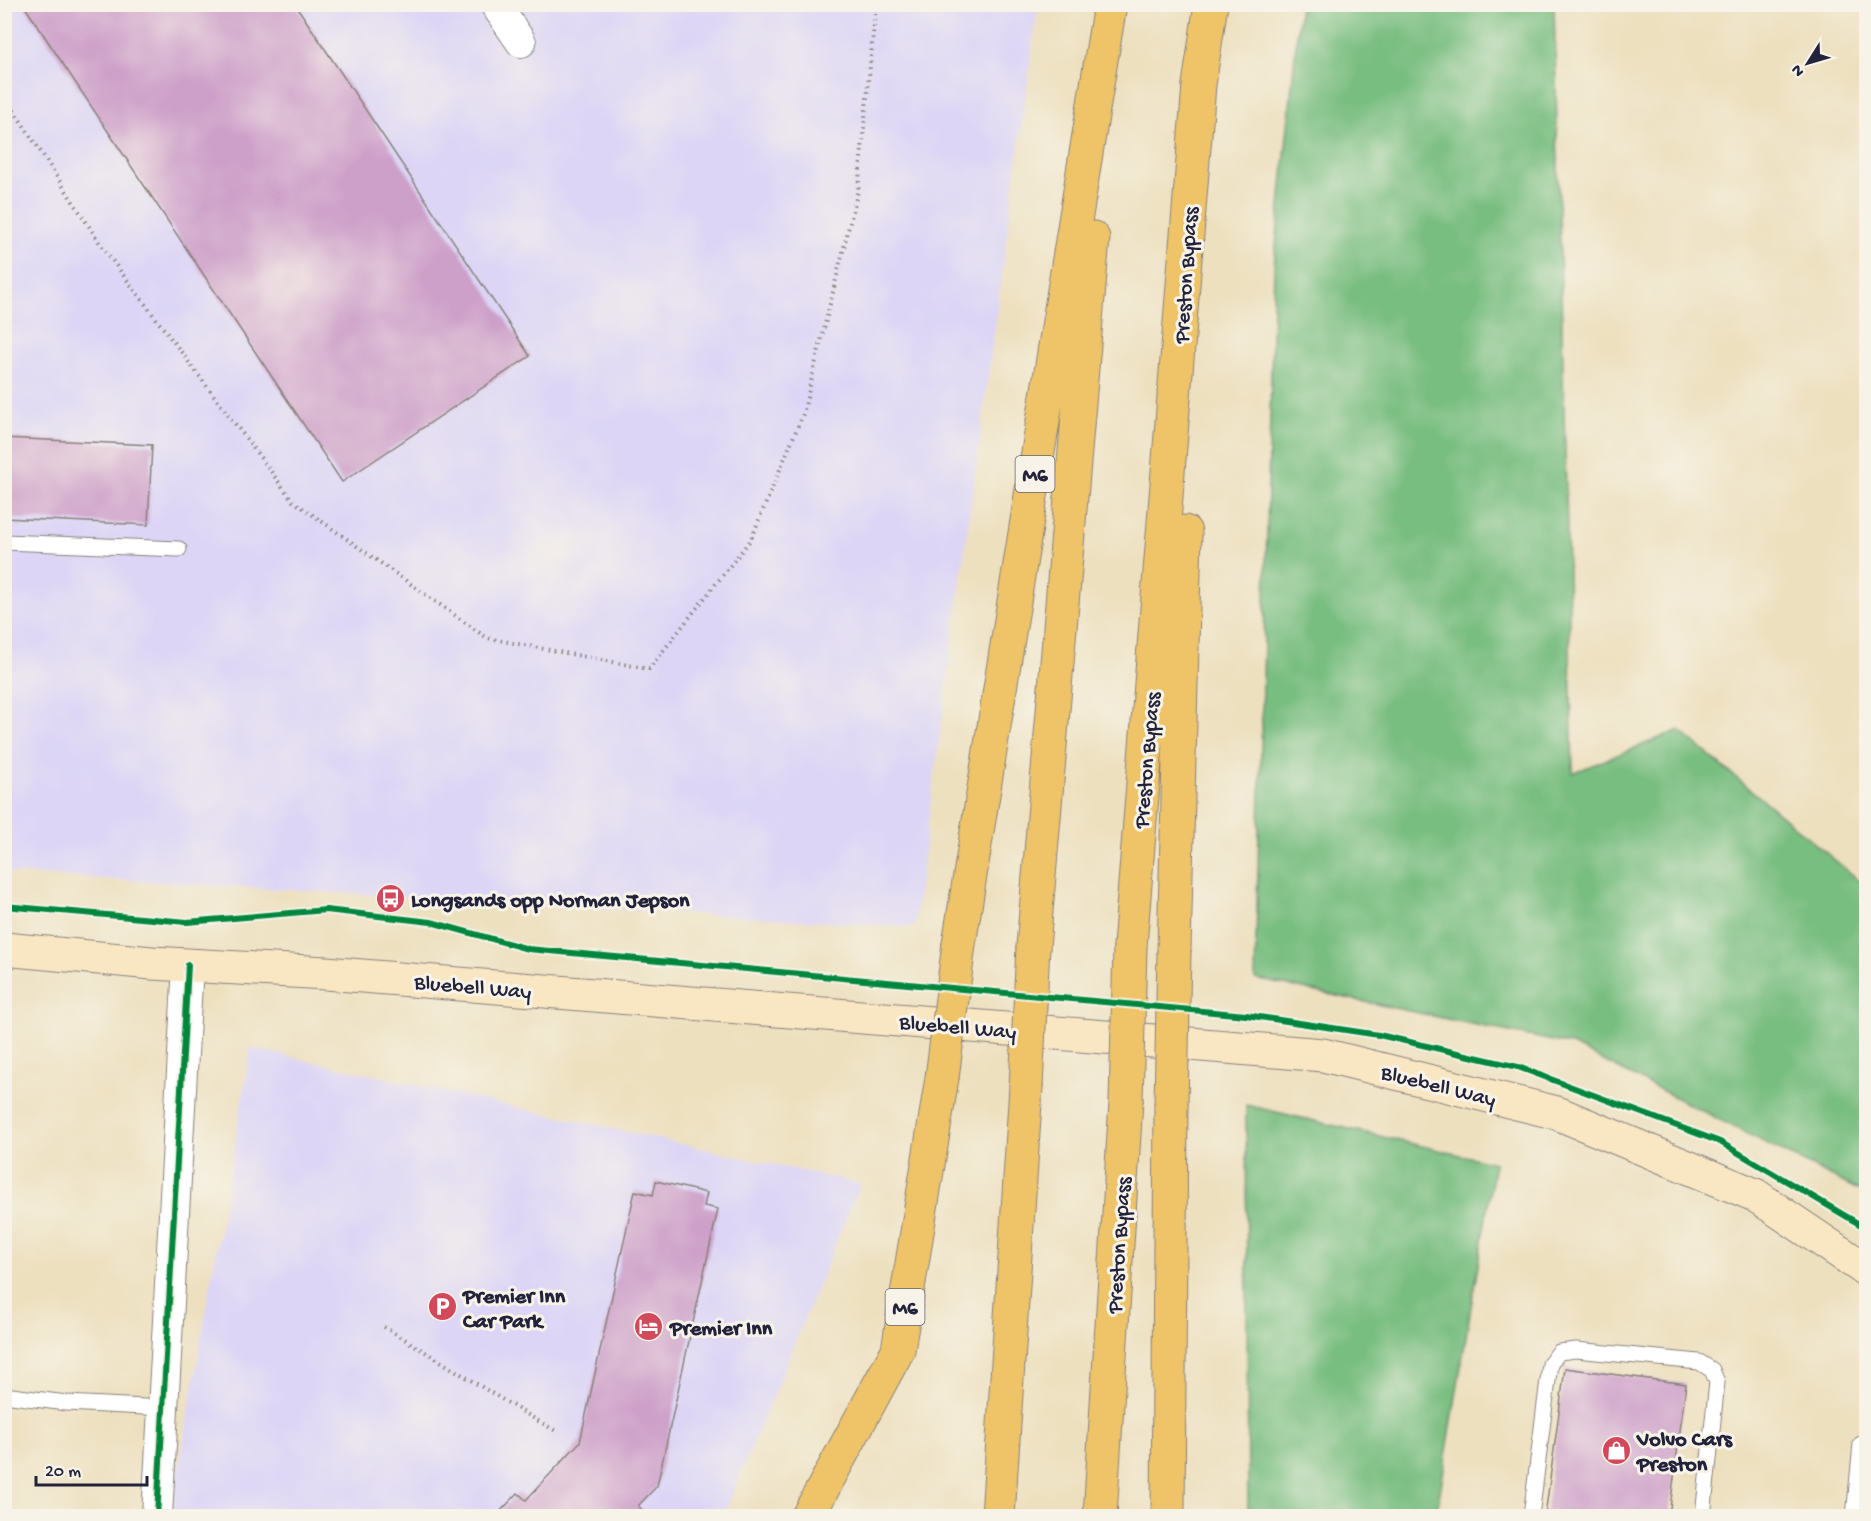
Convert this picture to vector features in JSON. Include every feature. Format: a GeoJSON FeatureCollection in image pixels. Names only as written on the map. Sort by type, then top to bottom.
{"type":"FeatureCollection","features":[{"type":"Feature","properties":{"kind":"highway","name":"M6"},"geometry":{"type":"LineString","coordinates":[[808,1516],[898,1350],[942,1078],[959,944],[1111,4]]}},
{"type":"Feature","properties":{"kind":"highway","name":"M6"},"geometry":{"type":"LineString","coordinates":[[999,1516],[1033,947],[1111,4]]}},
{"type":"Feature","properties":{"kind":"highway","name":"Preston Bypass"},"geometry":{"type":"LineString","coordinates":[[1100,1516],[1126,1102],[1130,946],[1199,85],[1211,4]]}},
{"type":"Feature","properties":{"kind":"highway"},"geometry":{"type":"LineString","coordinates":[[1168,1516],[1171,1106],[1194,146]]}},
{"type":"Feature","properties":{"kind":"main road","name":"Bluebell Way"},"geometry":{"type":"LineString","coordinates":[[4,949],[188,965],[326,973],[1323,1055],[1557,1113],[1755,1195],[1866,1270]]}},
{"type":"Feature","properties":{"kind":"street"},"geometry":{"type":"LineString","coordinates":[[495,4],[521,42]]}},
{"type":"Feature","properties":{"kind":"street"},"geometry":{"type":"LineString","coordinates":[[157,1516],[188,965]]}},
{"type":"Feature","properties":{"kind":"lane"},"geometry":{"type":"LineString","coordinates":[[4,542],[179,549]]}},
{"type":"Feature","properties":{"kind":"lane"},"geometry":{"type":"LineString","coordinates":[[1531,1516],[1550,1364],[1559,1352],[1576,1350],[1699,1362],[1712,1370],[1717,1382],[1703,1516]]}},
{"type":"Feature","properties":{"kind":"lane"},"geometry":{"type":"LineString","coordinates":[[4,1395],[66,1403],[164,1408]]}},
{"type":"Feature","properties":{"kind":"lane"},"geometry":{"type":"LineString","coordinates":[[1854,1516],[1861,1444]]}},
{"type":"Feature","properties":{"kind":"path"},"geometry":{"type":"LineString","coordinates":[[4,95],[103,248],[293,501],[487,638],[649,669],[751,539],[802,414],[858,190],[876,4]]}},
{"type":"Feature","properties":{"kind":"path"},"geometry":{"type":"LineString","coordinates":[[384,1327],[496,1397],[556,1431]]}},
{"type":"Feature","properties":{"kind":"shaded area"},"geometry":{"type":"Polygon","coordinates":[[[4,5],[1038,5],[914,927],[5,873],[4,5]]]}},
{"type":"Feature","properties":{"kind":"shaded area"},"geometry":{"type":"Polygon","coordinates":[[[251,1048],[860,1184],[725,1512],[721,1516],[171,1516],[251,1048]]]}},
{"type":"Feature","properties":{"kind":"green space"},"geometry":{"type":"Polygon","coordinates":[[[1300,5],[1554,5],[1573,773],[1679,730],[1866,886],[1866,1194],[1572,1045],[1255,979],[1274,266],[1300,5]]]}},
{"type":"Feature","properties":{"kind":"green space"},"geometry":{"type":"Polygon","coordinates":[[[1246,1105],[1495,1163],[1436,1516],[1248,1516],[1246,1105]]]}},
{"type":"Feature","properties":{"kind":"building"},"geometry":{"type":"Polygon","coordinates":[[[23,4],[295,4],[530,356],[342,482],[23,4]]]}},
{"type":"Feature","properties":{"kind":"building"},"geometry":{"type":"Polygon","coordinates":[[[4,438],[152,445],[148,525],[4,518],[4,438]]]}},
{"type":"Feature","properties":{"kind":"building","name":"Premier Inn"},"geometry":{"type":"Polygon","coordinates":[[[656,1181],[707,1193],[704,1206],[718,1209],[657,1486],[638,1506],[648,1516],[496,1516],[518,1493],[526,1500],[580,1442],[635,1191],[653,1195],[656,1181]]]}},
{"type":"Feature","properties":{"kind":"building","name":"Volvo Cars Preston"},"geometry":{"type":"Polygon","coordinates":[[[1565,1368],[1686,1384],[1669,1516],[1545,1516],[1565,1368]]]}},
{"type":"Feature","properties":{"kind":"cycle path"},"geometry":{"type":"LineString","coordinates":[[4,906],[187,922],[326,910],[431,922],[528,949],[1246,1015],[1379,1035],[1518,1067],[1720,1142],[1866,1228]]}},
{"type":"Feature","properties":{"kind":"cycle path"},"geometry":{"type":"LineString","coordinates":[[157,1516],[188,965]]}},
{"type":"Feature","properties":{"kind":"place","name":"Longsands opp Norman Jepson"},"geometry":{"type":"Point","coordinates":[390,898]}},
{"type":"Feature","properties":{"kind":"place","name":"Premier Inn Car Park"},"geometry":{"type":"Point","coordinates":[442,1307]}},
{"type":"Feature","properties":{"kind":"place","name":"Premier Inn"},"geometry":{"type":"Point","coordinates":[649,1326]}},
{"type":"Feature","properties":{"kind":"place","name":"Volvo Cars Preston"},"geometry":{"type":"Point","coordinates":[1616,1450]}}]}
